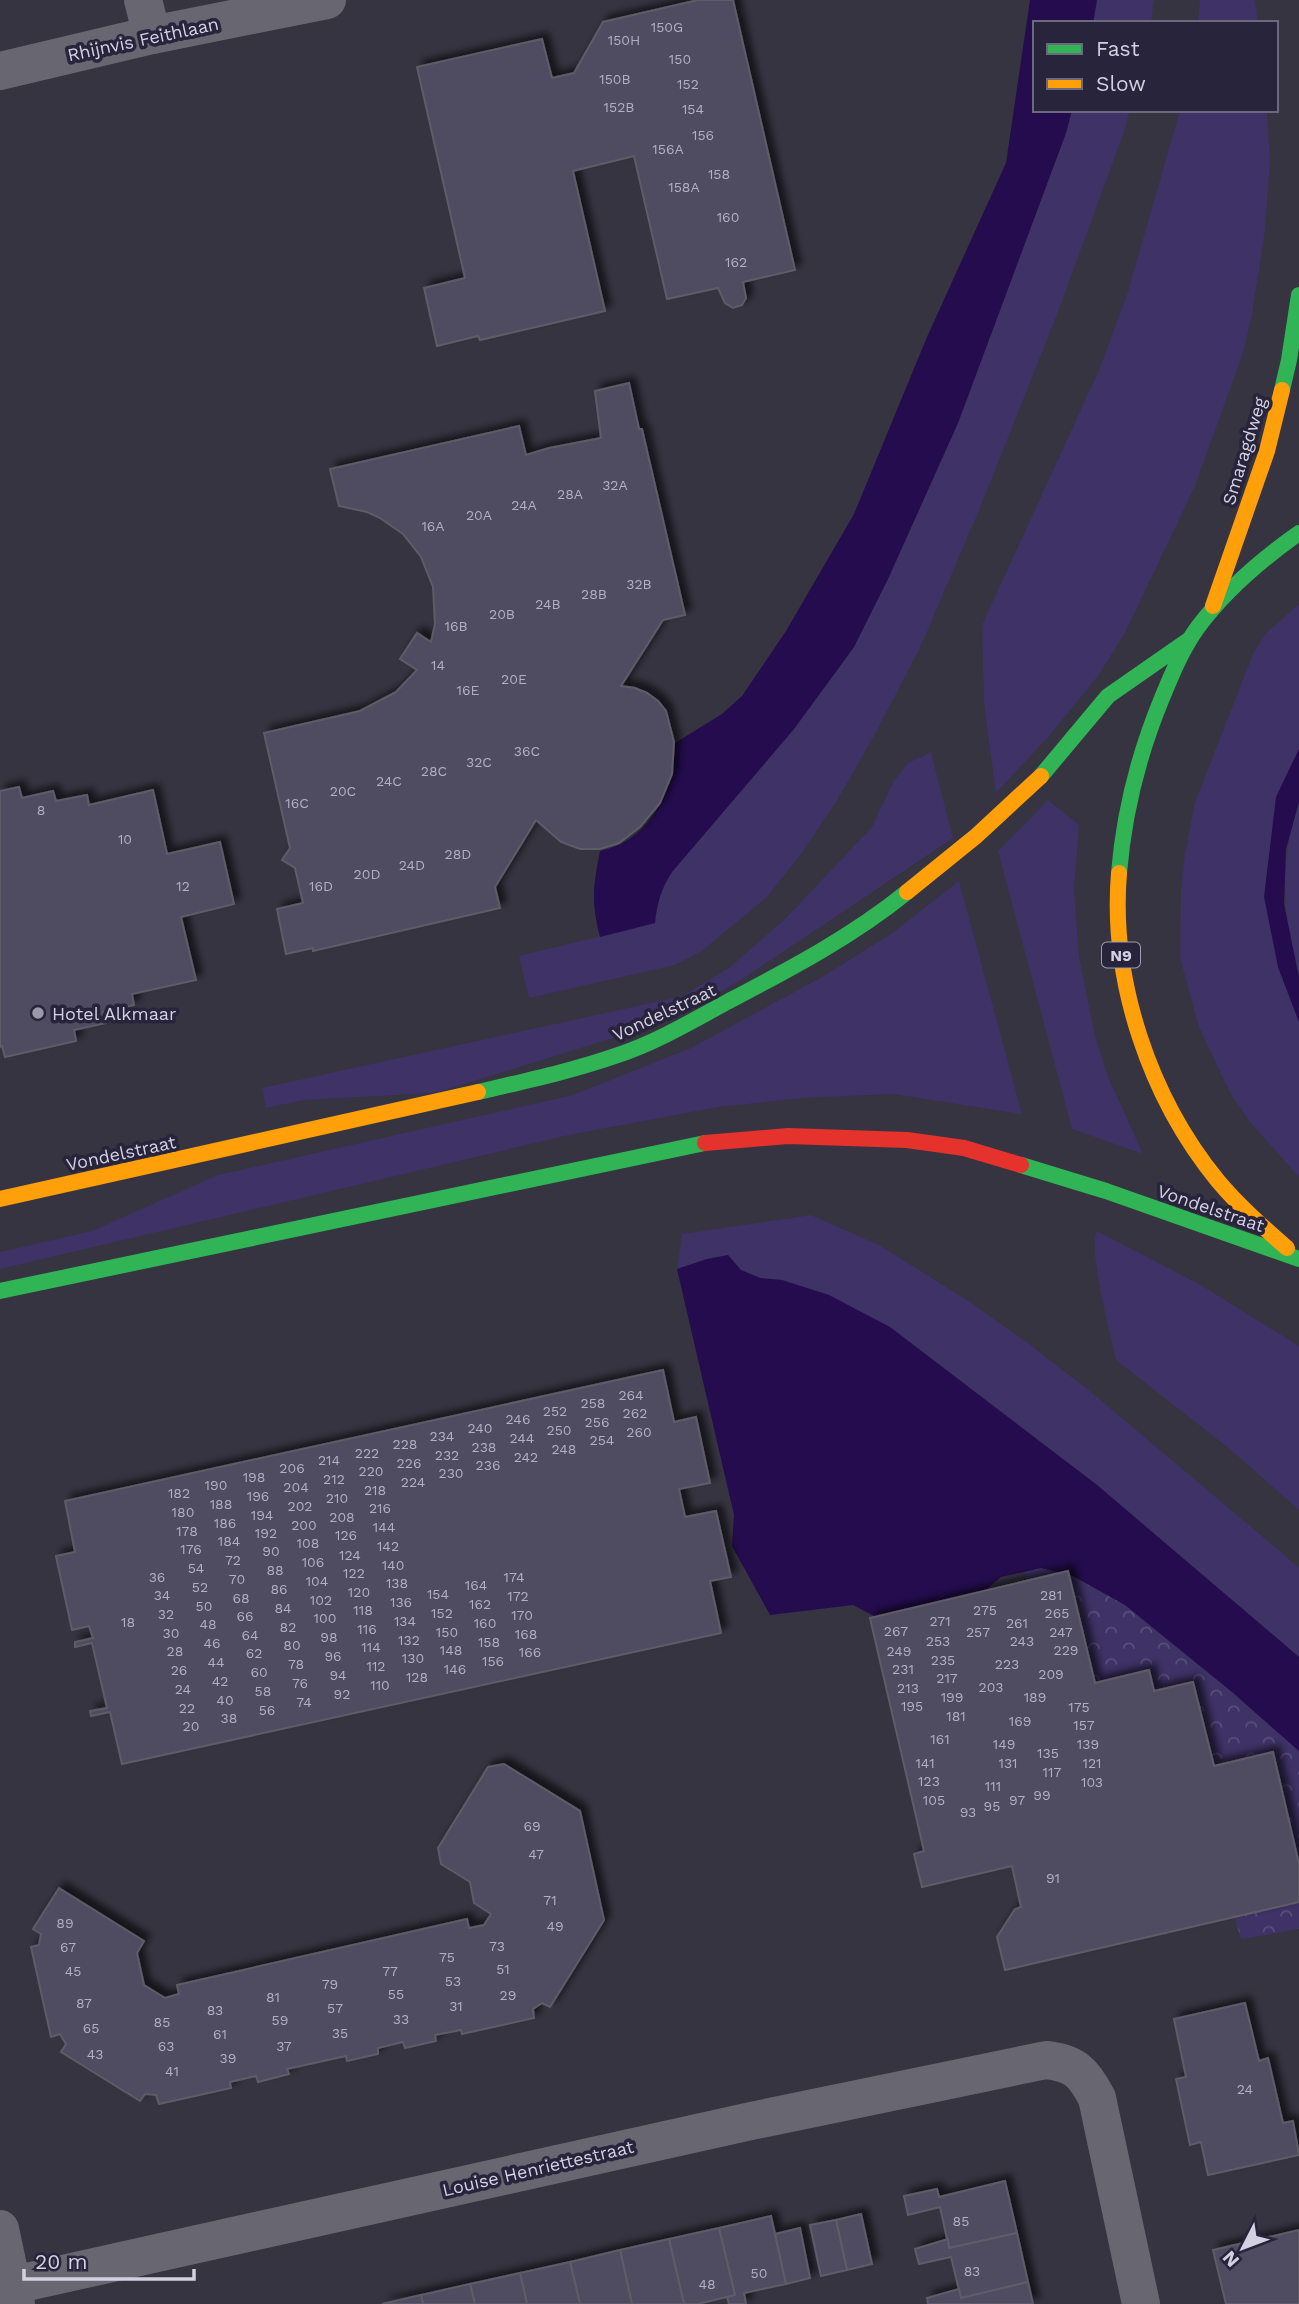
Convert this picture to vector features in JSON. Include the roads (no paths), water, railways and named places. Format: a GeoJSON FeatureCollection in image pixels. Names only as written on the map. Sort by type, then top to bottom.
{"type":"FeatureCollection","features":[{"type":"Feature","properties":{"kind":"main road","name":"Smaragdweg"},"geometry":{"type":"LineString","coordinates":[[1210,614],[1267,451],[1289,360],[1299,295]]}},
{"type":"Feature","properties":{"kind":"main road","name":"N9"},"geometry":{"type":"LineString","coordinates":[[1299,533],[1261,563],[1189,639],[1140,748],[1124,810],[1117,873],[1118,936],[1128,999],[1147,1060],[1174,1118],[1209,1171],[1252,1218],[1299,1259]]}},
{"type":"Feature","properties":{"kind":"main road","name":"Vondelstraat"},"geometry":{"type":"LineString","coordinates":[[0,1199],[559,1073],[645,1045],[804,961],[886,910],[975,837],[1041,776],[1108,696],[1189,639]]}},
{"type":"Feature","properties":{"kind":"main road","name":"Vondelstraat"},"geometry":{"type":"LineString","coordinates":[[0,1291],[693,1144],[788,1136],[907,1140],[964,1148],[1106,1191],[1299,1259]]}},
{"type":"Feature","properties":{"kind":"street","name":"Rhijnvis Feithlaan"},"geometry":{"type":"LineString","coordinates":[[0,71],[147,18],[327,0]]}},
{"type":"Feature","properties":{"kind":"street","name":"Louise Henriettestraat"},"geometry":{"type":"LineString","coordinates":[[10,2292],[751,2121],[1046,2060],[1063,2062],[1076,2068],[1088,2081],[1097,2098],[1141,2304]]}},
{"type":"Feature","properties":{"kind":"street"},"geometry":{"type":"LineString","coordinates":[[0,2229],[10,2292]]}},
{"type":"Feature","properties":{"kind":"place","name":"Hotel Alkmaar"},"geometry":{"type":"Point","coordinates":[38,1013]}}]}
